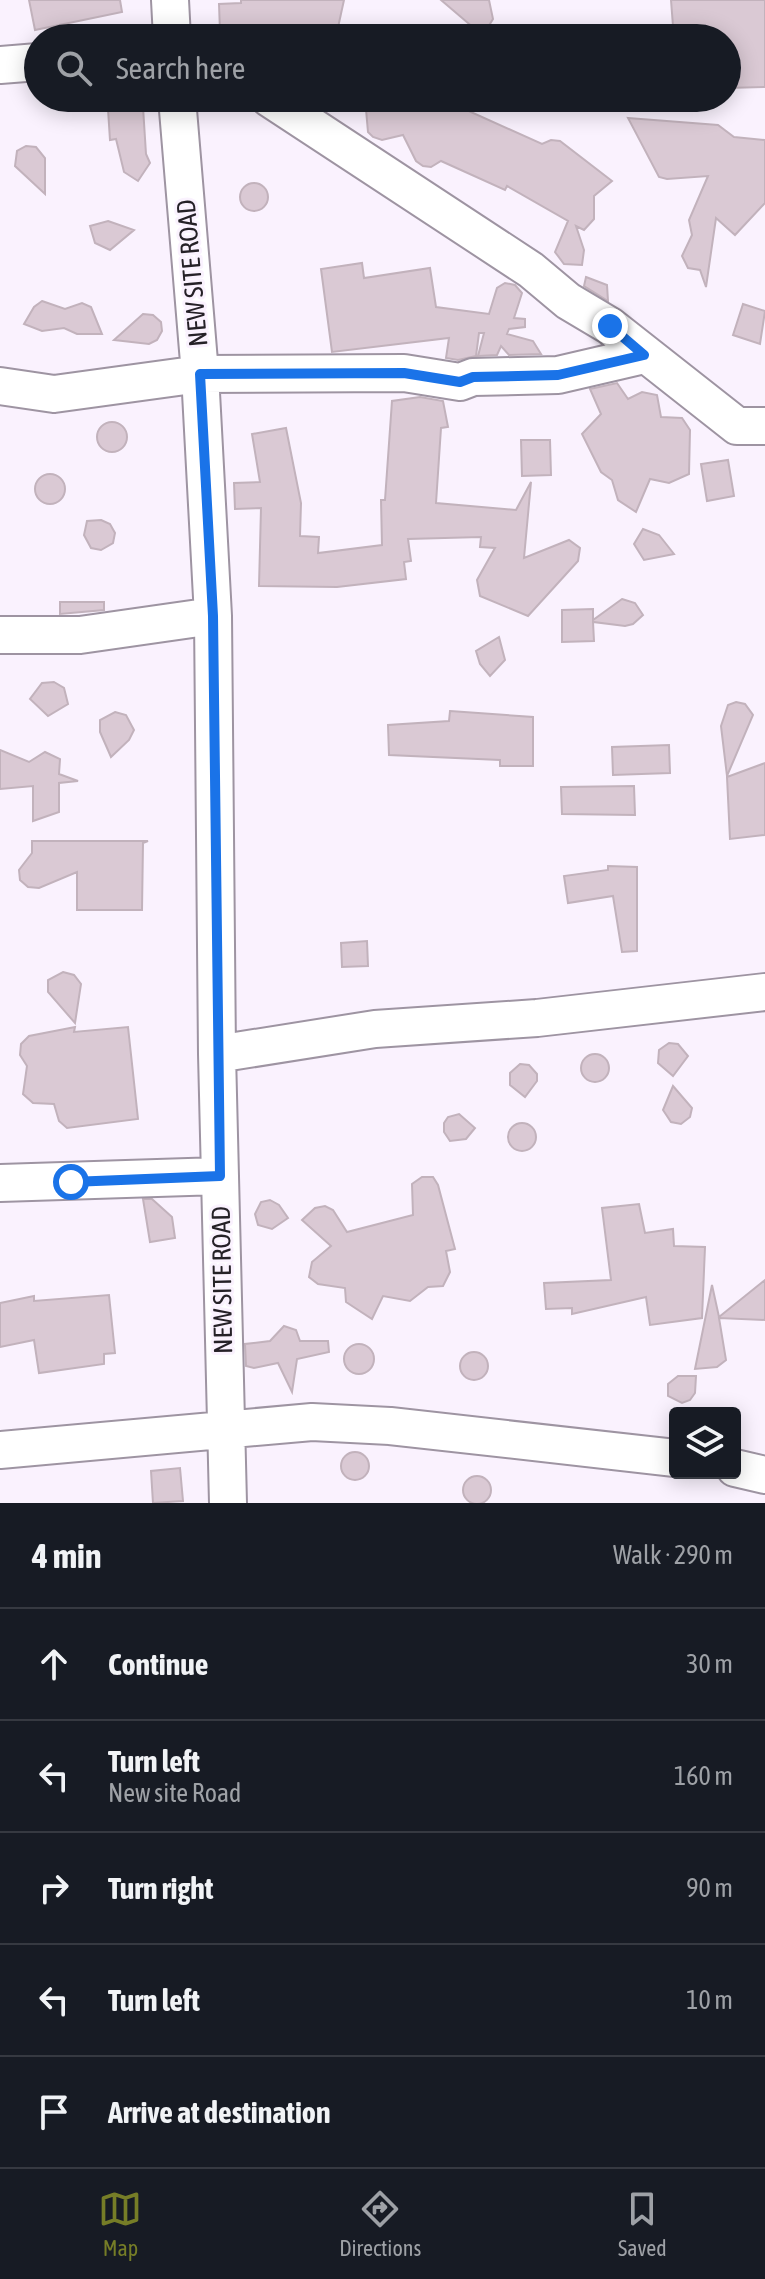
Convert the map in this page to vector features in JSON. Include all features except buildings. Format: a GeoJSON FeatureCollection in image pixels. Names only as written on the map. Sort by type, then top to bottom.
{"type":"FeatureCollection","features":[{"type":"Feature","properties":{"kind":"street"},"geometry":{"type":"LineString","coordinates":[[170,0],[171,24]]}},
{"type":"Feature","properties":{"kind":"street"},"geometry":{"type":"LineString","coordinates":[[0,65],[24,63]]}},
{"type":"Feature","properties":{"kind":"street","name":"NEW SITE ROAD"},"geometry":{"type":"LineString","coordinates":[[178,112],[200,374],[213,616],[217,1054],[228,1503]]}},
{"type":"Feature","properties":{"kind":"street"},"geometry":{"type":"LineString","coordinates":[[290,112],[531,270],[568,301],[610,326],[737,426],[765,426]]}},
{"type":"Feature","properties":{"kind":"street"},"geometry":{"type":"LineString","coordinates":[[0,386],[54,394],[200,374],[404,373],[460,382],[473,377],[558,375],[644,355]]}},
{"type":"Feature","properties":{"kind":"street"},"geometry":{"type":"LineString","coordinates":[[0,635],[80,635],[213,616]]}},
{"type":"Feature","properties":{"kind":"street"},"geometry":{"type":"LineString","coordinates":[[217,1054],[375,1029],[537,1018],[765,992]]}},
{"type":"Feature","properties":{"kind":"street"},"geometry":{"type":"LineString","coordinates":[[0,1183],[220,1176]]}},
{"type":"Feature","properties":{"kind":"street"},"geometry":{"type":"LineString","coordinates":[[0,1450],[312,1422],[390,1426],[669,1457]]}},
{"type":"Feature","properties":{"kind":"street"},"geometry":{"type":"LineString","coordinates":[[741,1469],[765,1475]]}},
{"type":"Feature","properties":{"kind":"route"},"geometry":{"type":"LineString","coordinates":[[71,1182],[220,1176],[213,616],[200,374],[404,373],[460,382],[473,377],[558,375],[644,355],[610,326]]}}]}
